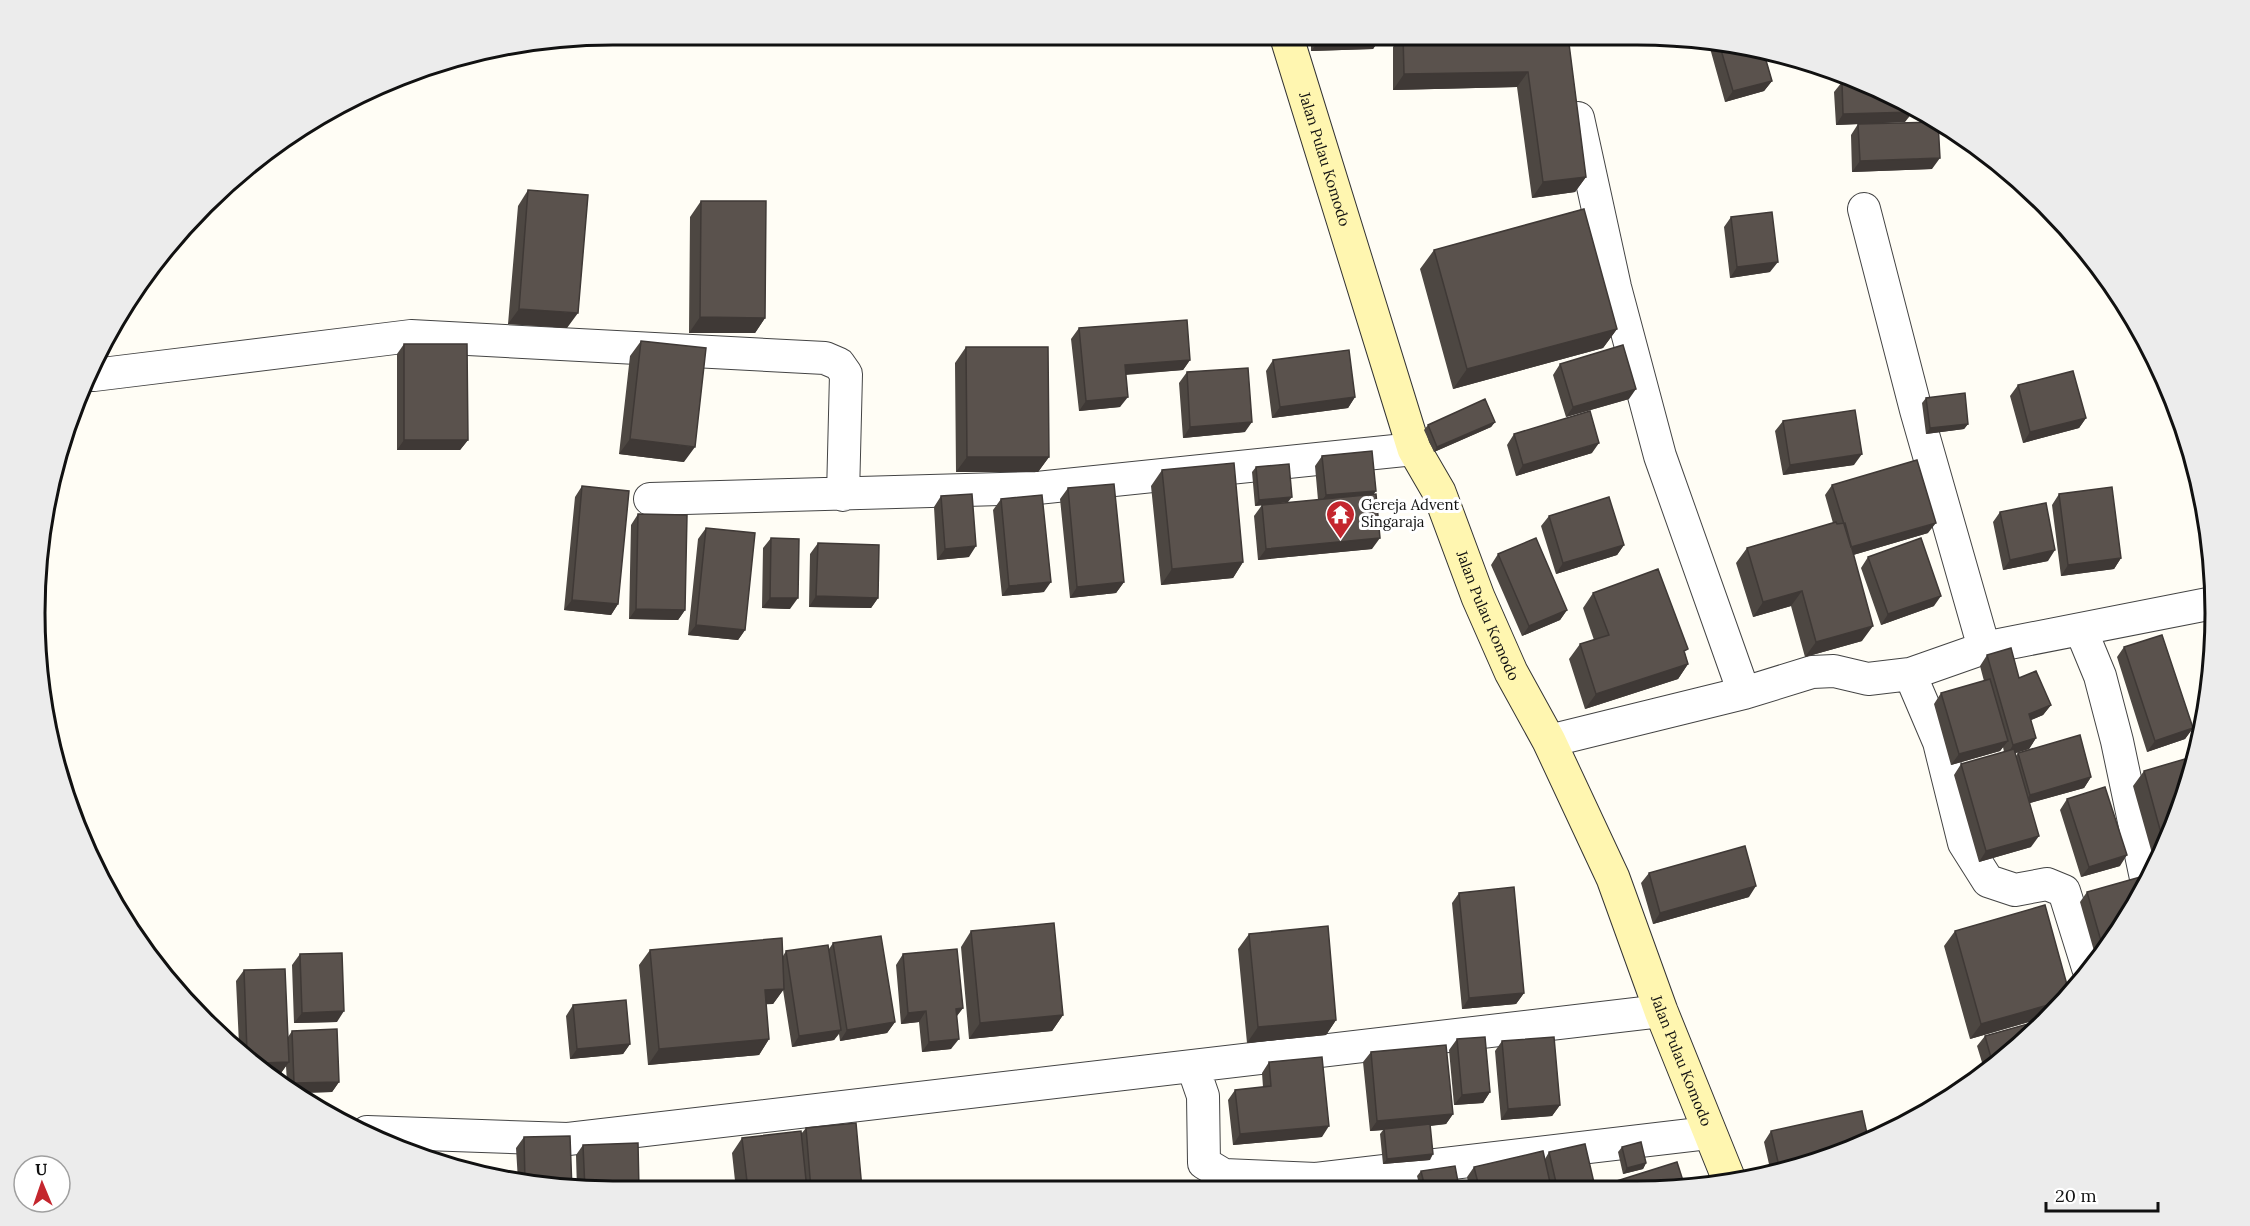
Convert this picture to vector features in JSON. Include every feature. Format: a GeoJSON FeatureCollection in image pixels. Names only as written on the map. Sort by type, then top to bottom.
{"type":"FeatureCollection","features":[{"type":"Feature","properties":{"kind":"street","name":"Jalan Pulau Komodo"},"geometry":{"type":"LineString","coordinates":[[1289,45],[1414,449],[1439,492],[1478,597],[1511,672],[1549,741],[1613,878],[1661,1011],[1726,1174]]}},
{"type":"Feature","properties":{"kind":"street"},"geometry":{"type":"LineString","coordinates":[[1578,118],[1615,287],[1660,456],[1743,693]]}},
{"type":"Feature","properties":{"kind":"street"},"geometry":{"type":"LineString","coordinates":[[1864,209],[1916,410],[1984,648]]}},
{"type":"Feature","properties":{"kind":"street"},"geometry":{"type":"LineString","coordinates":[[98,374],[411,336],[825,358],[839,364],[846,374],[843,495]]}},
{"type":"Feature","properties":{"kind":"street"},"geometry":{"type":"LineString","coordinates":[[650,499],[1037,488],[1414,449]]}},
{"type":"Feature","properties":{"kind":"street"},"geometry":{"type":"LineString","coordinates":[[1549,741],[1743,693],[1812,672],[1834,671],[1868,679],[1910,674],[1984,648],[2205,605]]}},
{"type":"Feature","properties":{"kind":"street"},"geometry":{"type":"LineString","coordinates":[[2081,630],[2100,676],[2112,719],[2144,868]]}},
{"type":"Feature","properties":{"kind":"street"},"geometry":{"type":"LineString","coordinates":[[1910,674],[1939,742],[1964,843],[1988,881],[2015,890],[2047,884],[2064,891],[2086,961]]}},
{"type":"Feature","properties":{"kind":"street"},"geometry":{"type":"LineString","coordinates":[[385,1133],[568,1139],[1661,1011]]}},
{"type":"Feature","properties":{"kind":"street"},"geometry":{"type":"LineString","coordinates":[[1193,1067],[1203,1096],[1204,1163],[1224,1175],[1292,1181]]}},
{"type":"Feature","properties":{"kind":"street"},"geometry":{"type":"LineString","coordinates":[[1331,1181],[1708,1133]]}},
{"type":"Feature","properties":{"kind":"building"},"geometry":{"type":"Polygon","coordinates":[[[1403,45],[1569,45],[1586,177],[1543,182],[1528,72],[1404,74],[1403,45]]]}},
{"type":"Feature","properties":{"kind":"building"},"geometry":{"type":"Polygon","coordinates":[[[1722,52],[1766,60],[1772,81],[1733,91],[1722,52]]]}},
{"type":"Feature","properties":{"kind":"building"},"geometry":{"type":"Polygon","coordinates":[[[1842,83],[1904,112],[1843,114],[1842,83]]]}},
{"type":"Feature","properties":{"kind":"building"},"geometry":{"type":"Polygon","coordinates":[[[1923,122],[1939,132],[1940,158],[1860,161],[1858,124],[1923,122]]]}},
{"type":"Feature","properties":{"kind":"building"},"geometry":{"type":"Polygon","coordinates":[[[528,190],[588,195],[578,313],[519,309],[528,190]]]}},
{"type":"Feature","properties":{"kind":"building"},"geometry":{"type":"Polygon","coordinates":[[[701,201],[766,201],[765,318],[700,317],[701,201]]]}},
{"type":"Feature","properties":{"kind":"building"},"geometry":{"type":"Polygon","coordinates":[[[1584,209],[1617,329],[1467,369],[1434,250],[1584,209]]]}},
{"type":"Feature","properties":{"kind":"building"},"geometry":{"type":"Polygon","coordinates":[[[1772,212],[1778,262],[1737,267],[1731,217],[1772,212]]]}},
{"type":"Feature","properties":{"kind":"building"},"geometry":{"type":"Polygon","coordinates":[[[1187,320],[1190,360],[1125,365],[1128,397],[1086,401],[1079,328],[1187,320]]]}},
{"type":"Feature","properties":{"kind":"building"},"geometry":{"type":"Polygon","coordinates":[[[641,341],[706,348],[695,447],[630,439],[641,341]]]}},
{"type":"Feature","properties":{"kind":"building"},"geometry":{"type":"Polygon","coordinates":[[[404,344],[467,344],[468,440],[404,440],[404,344]]]}},
{"type":"Feature","properties":{"kind":"building"},"geometry":{"type":"Polygon","coordinates":[[[1623,345],[1636,389],[1573,407],[1560,364],[1623,345]]]}},
{"type":"Feature","properties":{"kind":"building"},"geometry":{"type":"Polygon","coordinates":[[[966,347],[1048,347],[1049,457],[967,457],[966,347]]]}},
{"type":"Feature","properties":{"kind":"building"},"geometry":{"type":"Polygon","coordinates":[[[1349,350],[1355,397],[1280,407],[1273,360],[1349,350]]]}},
{"type":"Feature","properties":{"kind":"building"},"geometry":{"type":"Polygon","coordinates":[[[1248,368],[1252,422],[1190,427],[1187,372],[1248,368]]]}},
{"type":"Feature","properties":{"kind":"building"},"geometry":{"type":"Polygon","coordinates":[[[2073,371],[2086,418],[2030,432],[2018,385],[2073,371]]]}},
{"type":"Feature","properties":{"kind":"building"},"geometry":{"type":"Polygon","coordinates":[[[1965,393],[1968,424],[1930,428],[1926,398],[1965,393]]]}},
{"type":"Feature","properties":{"kind":"building"},"geometry":{"type":"Polygon","coordinates":[[[1485,399],[1495,422],[1437,447],[1428,425],[1485,399]]]}},
{"type":"Feature","properties":{"kind":"building"},"geometry":{"type":"Polygon","coordinates":[[[1855,410],[1862,454],[1790,465],[1783,421],[1855,410]]]}},
{"type":"Feature","properties":{"kind":"building"},"geometry":{"type":"Polygon","coordinates":[[[1590,411],[1599,443],[1523,465],[1514,434],[1590,411]]]}},
{"type":"Feature","properties":{"kind":"building"},"geometry":{"type":"Polygon","coordinates":[[[1372,451],[1376,491],[1326,495],[1322,456],[1372,451]]]}},
{"type":"Feature","properties":{"kind":"building"},"geometry":{"type":"Polygon","coordinates":[[[1917,460],[1936,523],[1851,547],[1832,485],[1917,460]]]}},
{"type":"Feature","properties":{"kind":"building"},"geometry":{"type":"Polygon","coordinates":[[[1234,463],[1243,562],[1172,569],[1162,470],[1234,463]]]}},
{"type":"Feature","properties":{"kind":"building"},"geometry":{"type":"Polygon","coordinates":[[[1289,464],[1292,497],[1259,500],[1256,467],[1289,464]]]}},
{"type":"Feature","properties":{"kind":"building"},"geometry":{"type":"Polygon","coordinates":[[[1114,484],[1124,582],[1077,587],[1068,488],[1114,484]]]}},
{"type":"Feature","properties":{"kind":"building"},"geometry":{"type":"Polygon","coordinates":[[[582,486],[629,491],[618,604],[572,600],[582,486]]]}},
{"type":"Feature","properties":{"kind":"building"},"geometry":{"type":"Polygon","coordinates":[[[2112,487],[2121,558],[2068,565],[2059,494],[2112,487]]]}},
{"type":"Feature","properties":{"kind":"building"},"geometry":{"type":"Polygon","coordinates":[[[972,494],[976,546],[945,549],[941,496],[972,494]]]}},
{"type":"Feature","properties":{"kind":"building"},"geometry":{"type":"Polygon","coordinates":[[[1376,494],[1380,538],[1266,549],[1262,505],[1376,494]]]}},
{"type":"Feature","properties":{"kind":"building"},"geometry":{"type":"Polygon","coordinates":[[[1042,495],[1051,582],[1009,586],[1001,499],[1042,495]]]}},
{"type":"Feature","properties":{"kind":"building"},"geometry":{"type":"Polygon","coordinates":[[[1609,497],[1624,545],[1563,563],[1549,516],[1609,497]]]}},
{"type":"Feature","properties":{"kind":"building"},"geometry":{"type":"Polygon","coordinates":[[[2046,503],[2055,550],[2010,560],[2000,512],[2046,503]]]}},
{"type":"Feature","properties":{"kind":"building"},"geometry":{"type":"Polygon","coordinates":[[[638,514],[687,515],[685,610],[636,609],[638,514]]]}},
{"type":"Feature","properties":{"kind":"building"},"geometry":{"type":"Polygon","coordinates":[[[1836,522],[1837,524],[1845,523],[1873,626],[1816,642],[1802,591],[1763,602],[1747,548],[1836,522]]]}},
{"type":"Feature","properties":{"kind":"building"},"geometry":{"type":"Polygon","coordinates":[[[706,528],[755,533],[745,630],[696,625],[706,528]]]}},
{"type":"Feature","properties":{"kind":"building"},"geometry":{"type":"Polygon","coordinates":[[[771,538],[799,539],[798,598],[770,598],[771,538]]]}},
{"type":"Feature","properties":{"kind":"building"},"geometry":{"type":"Polygon","coordinates":[[[1536,538],[1567,610],[1529,626],[1498,554],[1536,538]]]}},
{"type":"Feature","properties":{"kind":"building"},"geometry":{"type":"Polygon","coordinates":[[[1921,538],[1941,596],[1888,614],[1868,557],[1921,538]]]}},
{"type":"Feature","properties":{"kind":"building"},"geometry":{"type":"Polygon","coordinates":[[[818,543],[879,545],[878,598],[816,596],[818,543]]]}},
{"type":"Feature","properties":{"kind":"building"},"geometry":{"type":"Polygon","coordinates":[[[1658,569],[1688,649],[1684,651],[1688,664],[1596,694],[1580,644],[1609,635],[1593,593],[1658,569]]]}},
{"type":"Feature","properties":{"kind":"building"},"geometry":{"type":"Polygon","coordinates":[[[2162,635],[2193,728],[2155,741],[2124,647],[2162,635]]]}},
{"type":"Feature","properties":{"kind":"building"},"geometry":{"type":"Polygon","coordinates":[[[2011,648],[2019,678],[2036,671],[2051,705],[2029,714],[2036,738],[2013,745],[1987,655],[2011,648]]]}},
{"type":"Feature","properties":{"kind":"building"},"geometry":{"type":"Polygon","coordinates":[[[1990,679],[2008,741],[1959,754],[1941,693],[1990,679]]]}},
{"type":"Feature","properties":{"kind":"building"},"geometry":{"type":"Polygon","coordinates":[[[2080,735],[2091,777],[2030,795],[2018,753],[2080,735]]]}},
{"type":"Feature","properties":{"kind":"building"},"geometry":{"type":"Polygon","coordinates":[[[2014,749],[2039,836],[1986,851],[1961,764],[2014,749]]]}},
{"type":"Feature","properties":{"kind":"building"},"geometry":{"type":"Polygon","coordinates":[[[2186,759],[2161,832],[2144,771],[2186,759]]]}},
{"type":"Feature","properties":{"kind":"building"},"geometry":{"type":"Polygon","coordinates":[[[2105,787],[2127,855],[2089,867],[2067,799],[2105,787]]]}},
{"type":"Feature","properties":{"kind":"building"},"geometry":{"type":"Polygon","coordinates":[[[1745,846],[1756,886],[1660,913],[1649,873],[1745,846]]]}},
{"type":"Feature","properties":{"kind":"building"},"geometry":{"type":"Polygon","coordinates":[[[2139,877],[2101,941],[2087,892],[2139,877]]]}},
{"type":"Feature","properties":{"kind":"building"},"geometry":{"type":"Polygon","coordinates":[[[1514,887],[1524,993],[1469,998],[1459,893],[1514,887]]]}},
{"type":"Feature","properties":{"kind":"building"},"geometry":{"type":"Polygon","coordinates":[[[2045,905],[2067,984],[2048,1005],[1981,1024],[1955,931],[2045,905]]]}},
{"type":"Feature","properties":{"kind":"building"},"geometry":{"type":"Polygon","coordinates":[[[1054,923],[1063,1015],[980,1023],[971,931],[1054,923]]]}},
{"type":"Feature","properties":{"kind":"building"},"geometry":{"type":"Polygon","coordinates":[[[1328,926],[1336,1020],[1258,1027],[1249,934],[1328,926]]]}},
{"type":"Feature","properties":{"kind":"building"},"geometry":{"type":"Polygon","coordinates":[[[881,936],[895,1022],[847,1030],[833,943],[881,936]]]}},
{"type":"Feature","properties":{"kind":"building"},"geometry":{"type":"Polygon","coordinates":[[[782,938],[784,989],[765,990],[769,1039],[659,1049],[650,950],[782,938]]]}},
{"type":"Feature","properties":{"kind":"building"},"geometry":{"type":"Polygon","coordinates":[[[828,945],[841,1030],[799,1036],[786,951],[828,945]]]}},
{"type":"Feature","properties":{"kind":"building"},"geometry":{"type":"Polygon","coordinates":[[[957,949],[963,1008],[956,1009],[959,1039],[929,1042],[926,1011],[908,1013],[903,954],[957,949]]]}},
{"type":"Feature","properties":{"kind":"building"},"geometry":{"type":"Polygon","coordinates":[[[342,953],[344,1011],[302,1013],[300,954],[342,953]]]}},
{"type":"Feature","properties":{"kind":"building"},"geometry":{"type":"Polygon","coordinates":[[[285,969],[289,1062],[266,1063],[247,1047],[244,970],[285,969]]]}},
{"type":"Feature","properties":{"kind":"building"},"geometry":{"type":"Polygon","coordinates":[[[626,1000],[630,1044],[577,1049],[573,1005],[626,1000]]]}},
{"type":"Feature","properties":{"kind":"building"},"geometry":{"type":"Polygon","coordinates":[[[2030,1023],[1991,1057],[1985,1036],[2030,1023]]]}},
{"type":"Feature","properties":{"kind":"building"},"geometry":{"type":"Polygon","coordinates":[[[337,1029],[339,1082],[294,1083],[292,1031],[337,1029]]]}},
{"type":"Feature","properties":{"kind":"building"},"geometry":{"type":"Polygon","coordinates":[[[1485,1037],[1490,1092],[1462,1095],[1457,1039],[1485,1037]]]}},
{"type":"Feature","properties":{"kind":"building"},"geometry":{"type":"Polygon","coordinates":[[[1554,1037],[1560,1105],[1508,1109],[1502,1041],[1554,1037]]]}},
{"type":"Feature","properties":{"kind":"building"},"geometry":{"type":"Polygon","coordinates":[[[1446,1045],[1453,1114],[1377,1121],[1371,1052],[1446,1045]]]}},
{"type":"Feature","properties":{"kind":"building"},"geometry":{"type":"Polygon","coordinates":[[[1322,1057],[1329,1126],[1240,1134],[1235,1090],[1271,1086],[1269,1062],[1322,1057]]]}},
{"type":"Feature","properties":{"kind":"building"},"geometry":{"type":"Polygon","coordinates":[[[1862,1111],[1867,1132],[1820,1151],[1778,1163],[1771,1131],[1862,1111]]]}},
{"type":"Feature","properties":{"kind":"building"},"geometry":{"type":"Polygon","coordinates":[[[856,1123],[861,1181],[810,1181],[806,1128],[856,1123]]]}},
{"type":"Feature","properties":{"kind":"building"},"geometry":{"type":"Polygon","coordinates":[[[1430,1124],[1433,1154],[1387,1159],[1384,1129],[1430,1124]]]}},
{"type":"Feature","properties":{"kind":"building"},"geometry":{"type":"Polygon","coordinates":[[[801,1131],[806,1181],[747,1181],[742,1138],[801,1131]]]}},
{"type":"Feature","properties":{"kind":"building"},"geometry":{"type":"Polygon","coordinates":[[[570,1136],[572,1180],[525,1174],[524,1137],[570,1136]]]}},
{"type":"Feature","properties":{"kind":"building"},"geometry":{"type":"Polygon","coordinates":[[[1641,1142],[1646,1163],[1627,1168],[1622,1147],[1641,1142]]]}},
{"type":"Feature","properties":{"kind":"building"},"geometry":{"type":"Polygon","coordinates":[[[638,1143],[639,1181],[585,1180],[583,1145],[638,1143]]]}},
{"type":"Feature","properties":{"kind":"building"},"geometry":{"type":"Polygon","coordinates":[[[1585,1144],[1594,1181],[1556,1181],[1549,1152],[1585,1144]]]}},
{"type":"Feature","properties":{"kind":"building"},"geometry":{"type":"Polygon","coordinates":[[[1543,1151],[1550,1181],[1478,1181],[1474,1167],[1543,1151]]]}},
{"type":"Feature","properties":{"kind":"building"},"geometry":{"type":"Polygon","coordinates":[[[1677,1162],[1682,1179],[1674,1180],[1617,1181],[1677,1162]]]}},
{"type":"Feature","properties":{"kind":"building"},"geometry":{"type":"Polygon","coordinates":[[[1455,1166],[1458,1181],[1423,1181],[1421,1171],[1455,1166]]]}},
{"type":"Feature","properties":{"kind":"place","name":"Gereja Advent Singaraja"},"geometry":{"type":"Point","coordinates":[1340,540]}}]}
